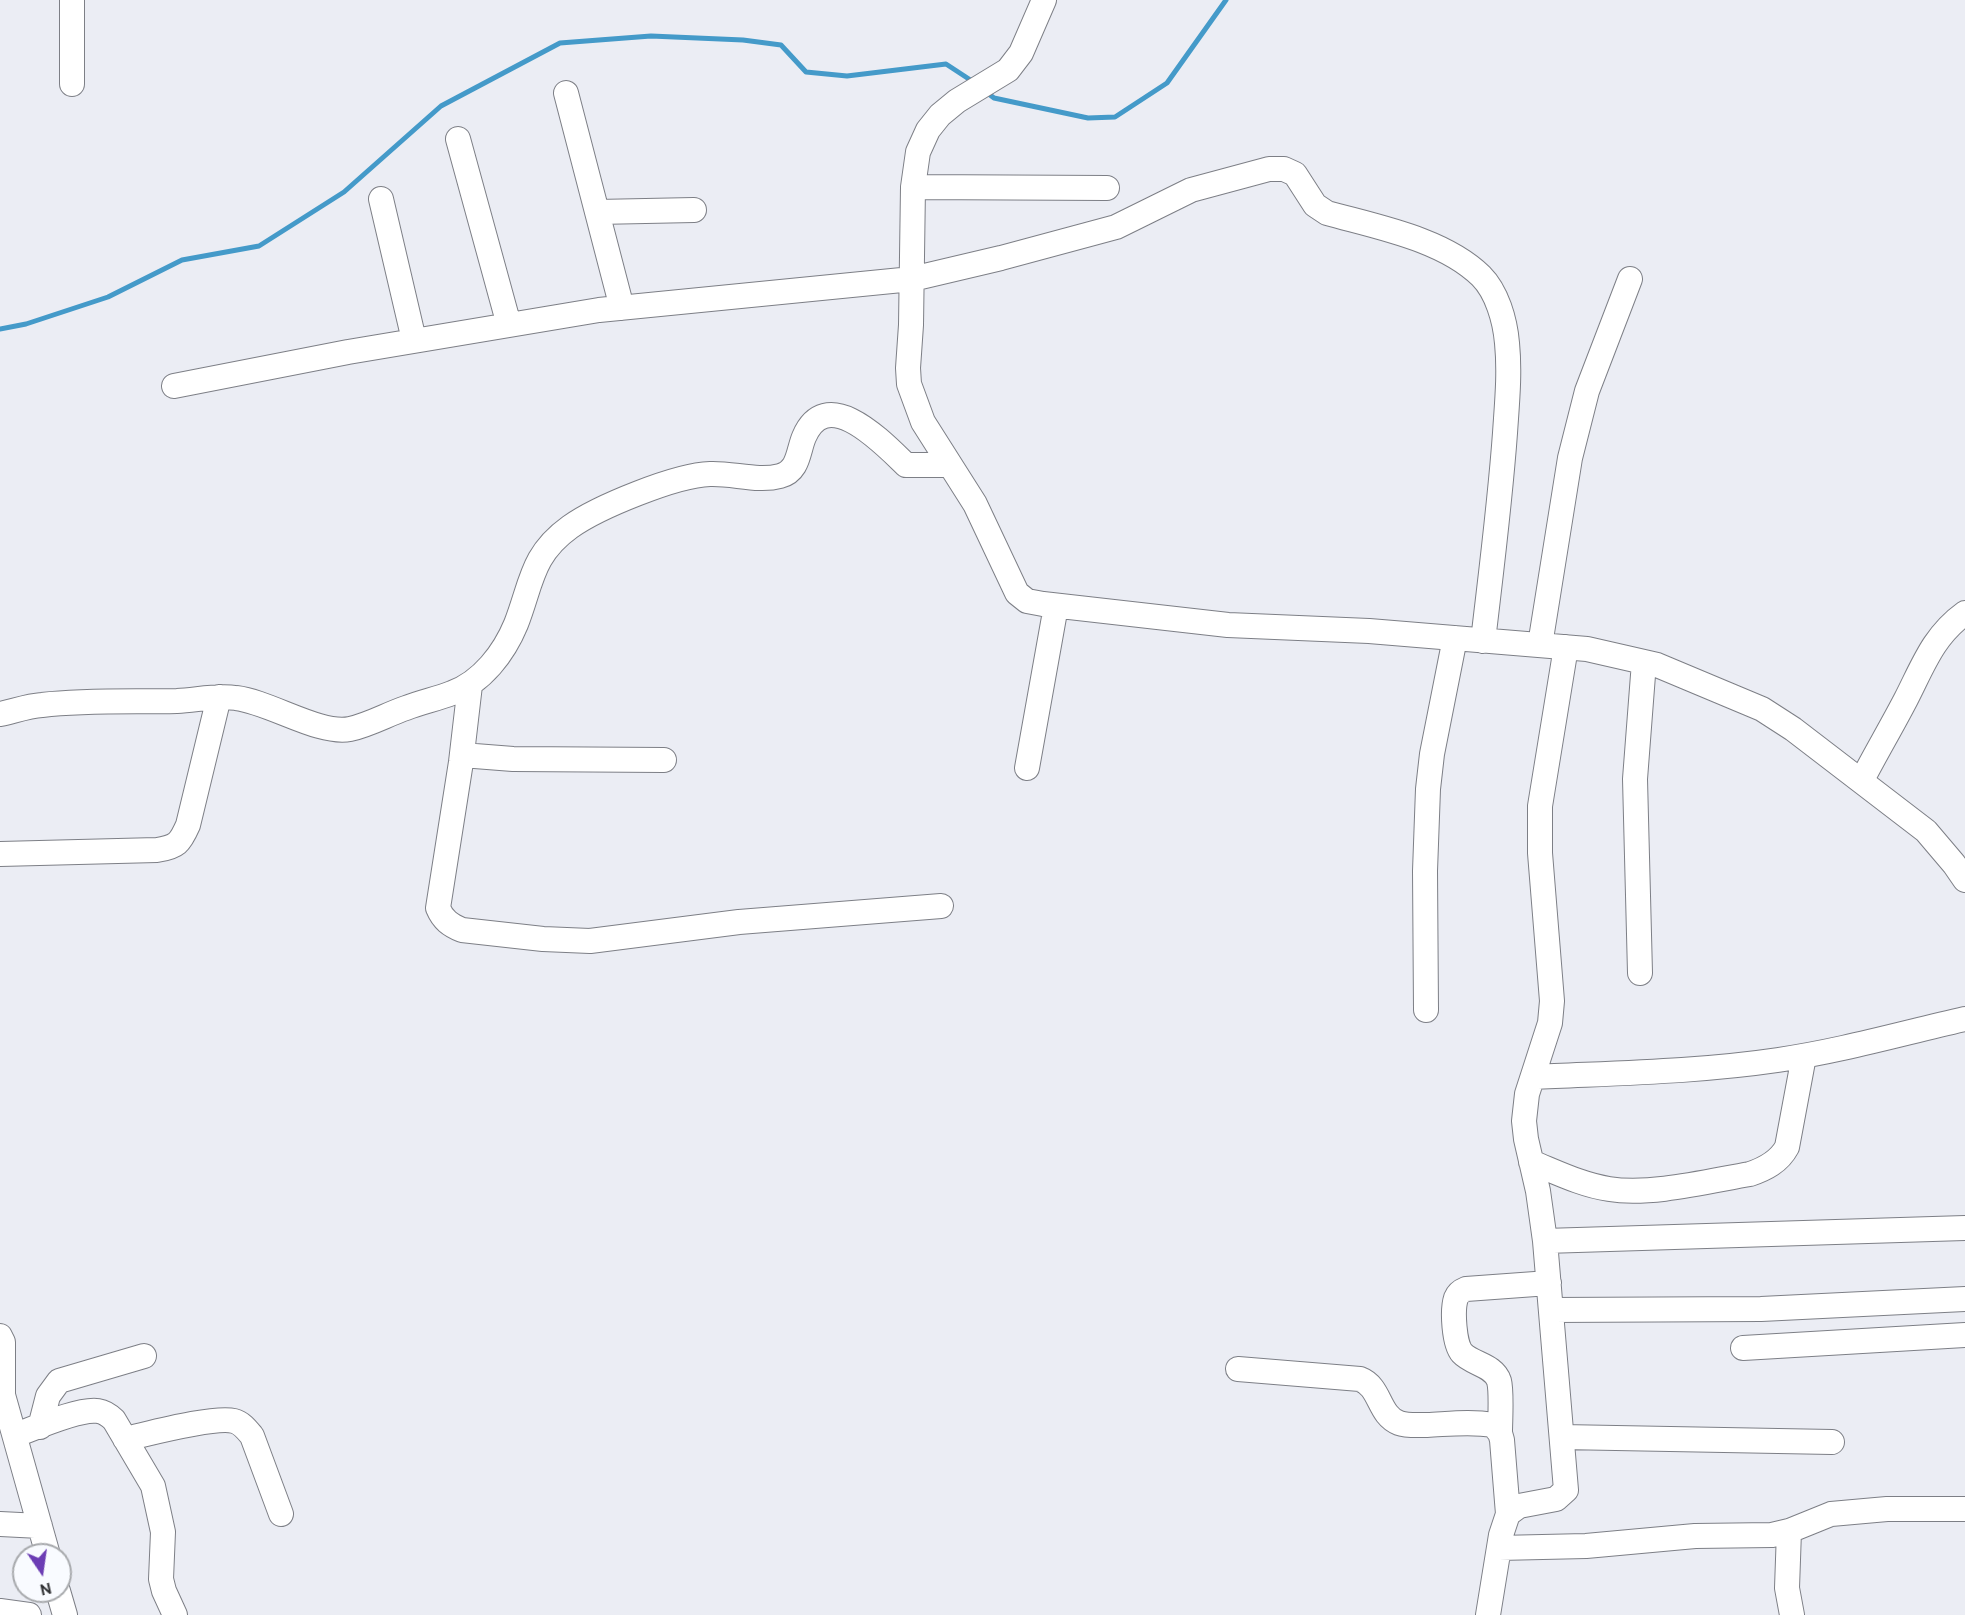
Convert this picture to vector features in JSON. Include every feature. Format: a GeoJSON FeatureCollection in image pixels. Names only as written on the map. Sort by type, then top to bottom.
{"type":"FeatureCollection","features":[{"type":"Feature","properties":{"kind":"street"},"geometry":{"type":"LineString","coordinates":[[72,0],[72,84]]}},
{"type":"Feature","properties":{"kind":"street"},"geometry":{"type":"LineString","coordinates":[[1044,0],[1021,53],[1008,70],[957,101],[940,115],[928,130],[918,152],[913,187],[909,384],[923,422],[975,504],[1017,593],[1027,601],[1056,606],[1228,625],[1369,631],[1566,647],[1587,649],[1644,662],[1681,674],[1762,709],[1793,729],[1926,831],[1965,880]]}},
{"type":"Feature","properties":{"kind":"street"},"geometry":{"type":"LineString","coordinates":[[566,93],[622,308]]}},
{"type":"Feature","properties":{"kind":"street"},"geometry":{"type":"LineString","coordinates":[[458,139],[510,325]]}},
{"type":"Feature","properties":{"kind":"street"},"geometry":{"type":"LineString","coordinates":[[174,386],[348,351],[622,308],[912,279],[1001,258],[1116,226],[1191,190],[1269,169],[1284,169],[1295,174],[1315,205],[1327,213],[1424,241],[1461,261],[1482,277],[1494,294],[1501,312],[1507,340],[1509,374],[1501,492],[1482,641]]}},
{"type":"Feature","properties":{"kind":"street"},"geometry":{"type":"LineString","coordinates":[[913,187],[1107,188]]}},
{"type":"Feature","properties":{"kind":"street"},"geometry":{"type":"LineString","coordinates":[[381,199],[414,340]]}},
{"type":"Feature","properties":{"kind":"street"},"geometry":{"type":"LineString","coordinates":[[597,212],[694,210]]}},
{"type":"Feature","properties":{"kind":"street"},"geometry":{"type":"LineString","coordinates":[[1540,645],[1570,458],[1587,391],[1630,279]]}},
{"type":"Feature","properties":{"kind":"street"},"geometry":{"type":"LineString","coordinates":[[0,714],[40,705],[219,697],[237,698],[262,704],[328,728],[348,729],[470,686],[481,677],[508,642],[535,565],[546,548],[570,527],[598,512],[687,477],[711,474],[752,477],[782,476],[792,470],[812,422],[826,415],[842,416],[856,421],[906,465],[950,465]]}},
{"type":"Feature","properties":{"kind":"street"},"geometry":{"type":"LineString","coordinates":[[1028,768],[1056,606]]}},
{"type":"Feature","properties":{"kind":"street"},"geometry":{"type":"LineString","coordinates":[[1862,780],[1906,699],[1923,660],[1953,622],[1965,613]]}},
{"type":"Feature","properties":{"kind":"street"},"geometry":{"type":"LineString","coordinates":[[1426,1010],[1425,871],[1428,789],[1432,753],[1455,638]]}},
{"type":"Feature","properties":{"kind":"street"},"geometry":{"type":"LineString","coordinates":[[1508,1514],[1519,1506],[1548,1502],[1562,1495],[1566,1490],[1545,1240],[1524,1120],[1527,1094],[1550,1023],[1552,1001],[1540,853],[1540,806],[1566,647]]}},
{"type":"Feature","properties":{"kind":"street"},"geometry":{"type":"LineString","coordinates":[[1640,973],[1635,779],[1644,662]]}},
{"type":"Feature","properties":{"kind":"street"},"geometry":{"type":"LineString","coordinates":[[470,686],[462,755],[438,908],[442,917],[451,926],[462,930],[543,939],[590,941],[739,922],[941,906]]}},
{"type":"Feature","properties":{"kind":"street"},"geometry":{"type":"LineString","coordinates":[[0,854],[172,848],[182,839],[188,825],[219,697]]}},
{"type":"Feature","properties":{"kind":"street"},"geometry":{"type":"LineString","coordinates":[[462,755],[513,759],[664,760]]}},
{"type":"Feature","properties":{"kind":"street"},"geometry":{"type":"LineString","coordinates":[[1533,1077],[1671,1071],[1804,1056],[1965,1019]]}},
{"type":"Feature","properties":{"kind":"street"},"geometry":{"type":"LineString","coordinates":[[1531,1162],[1594,1186],[1624,1191],[1667,1188],[1750,1174],[1761,1170],[1783,1156],[1787,1147],[1804,1056]]}},
{"type":"Feature","properties":{"kind":"street"},"geometry":{"type":"LineString","coordinates":[[1545,1240],[1965,1228]]}},
{"type":"Feature","properties":{"kind":"street"},"geometry":{"type":"LineString","coordinates":[[1488,1615],[1501,1535],[1508,1514],[1500,1433],[1499,1381],[1490,1370],[1467,1358],[1458,1347],[1455,1330],[1456,1298],[1466,1289],[1549,1283]]}},
{"type":"Feature","properties":{"kind":"street"},"geometry":{"type":"LineString","coordinates":[[1552,1311],[1761,1309],[1965,1299]]}},
{"type":"Feature","properties":{"kind":"street"},"geometry":{"type":"LineString","coordinates":[[1743,1348],[1965,1335]]}},
{"type":"Feature","properties":{"kind":"street"},"geometry":{"type":"LineString","coordinates":[[0,1336],[3,1342],[3,1395],[45,1543]]}},
{"type":"Feature","properties":{"kind":"street"},"geometry":{"type":"LineString","coordinates":[[40,1427],[48,1396],[59,1381],[144,1356]]}},
{"type":"Feature","properties":{"kind":"street"},"geometry":{"type":"LineString","coordinates":[[1238,1369],[1360,1379],[1373,1388],[1385,1413],[1398,1423],[1484,1424],[1493,1425],[1500,1433]]}},
{"type":"Feature","properties":{"kind":"street"},"geometry":{"type":"LineString","coordinates":[[16,1435],[85,1411],[97,1410],[108,1413],[153,1486],[163,1532],[161,1579],[175,1615]]}},
{"type":"Feature","properties":{"kind":"street"},"geometry":{"type":"LineString","coordinates":[[125,1439],[218,1420],[234,1421],[252,1436],[281,1514]]}},
{"type":"Feature","properties":{"kind":"street"},"geometry":{"type":"LineString","coordinates":[[1562,1437],[1832,1442]]}},
{"type":"Feature","properties":{"kind":"street"},"geometry":{"type":"LineString","coordinates":[[1499,1548],[1586,1546],[1695,1536],[1772,1535],[1789,1531],[1831,1514],[1863,1510],[1965,1509]]}},
{"type":"Feature","properties":{"kind":"street"},"geometry":{"type":"LineString","coordinates":[[0,1524],[40,1526]]}},
{"type":"Feature","properties":{"kind":"street"},"geometry":{"type":"LineString","coordinates":[[1789,1531],[1787,1588],[1792,1615]]}},
{"type":"Feature","properties":{"kind":"street"},"geometry":{"type":"LineString","coordinates":[[0,1611],[29,1615]]}},
{"type":"Feature","properties":{"kind":"waterway"},"geometry":{"type":"LineString","coordinates":[[985,91],[994,98],[1088,118],[1115,117],[1167,83],[1226,0]]}},
{"type":"Feature","properties":{"kind":"waterway"},"geometry":{"type":"LineString","coordinates":[[0,329],[26,324],[108,297],[182,260],[259,246],[344,192],[441,106],[560,43],[651,36],[743,40],[781,45],[806,72],[847,76],[946,64],[975,83]]}}]}
